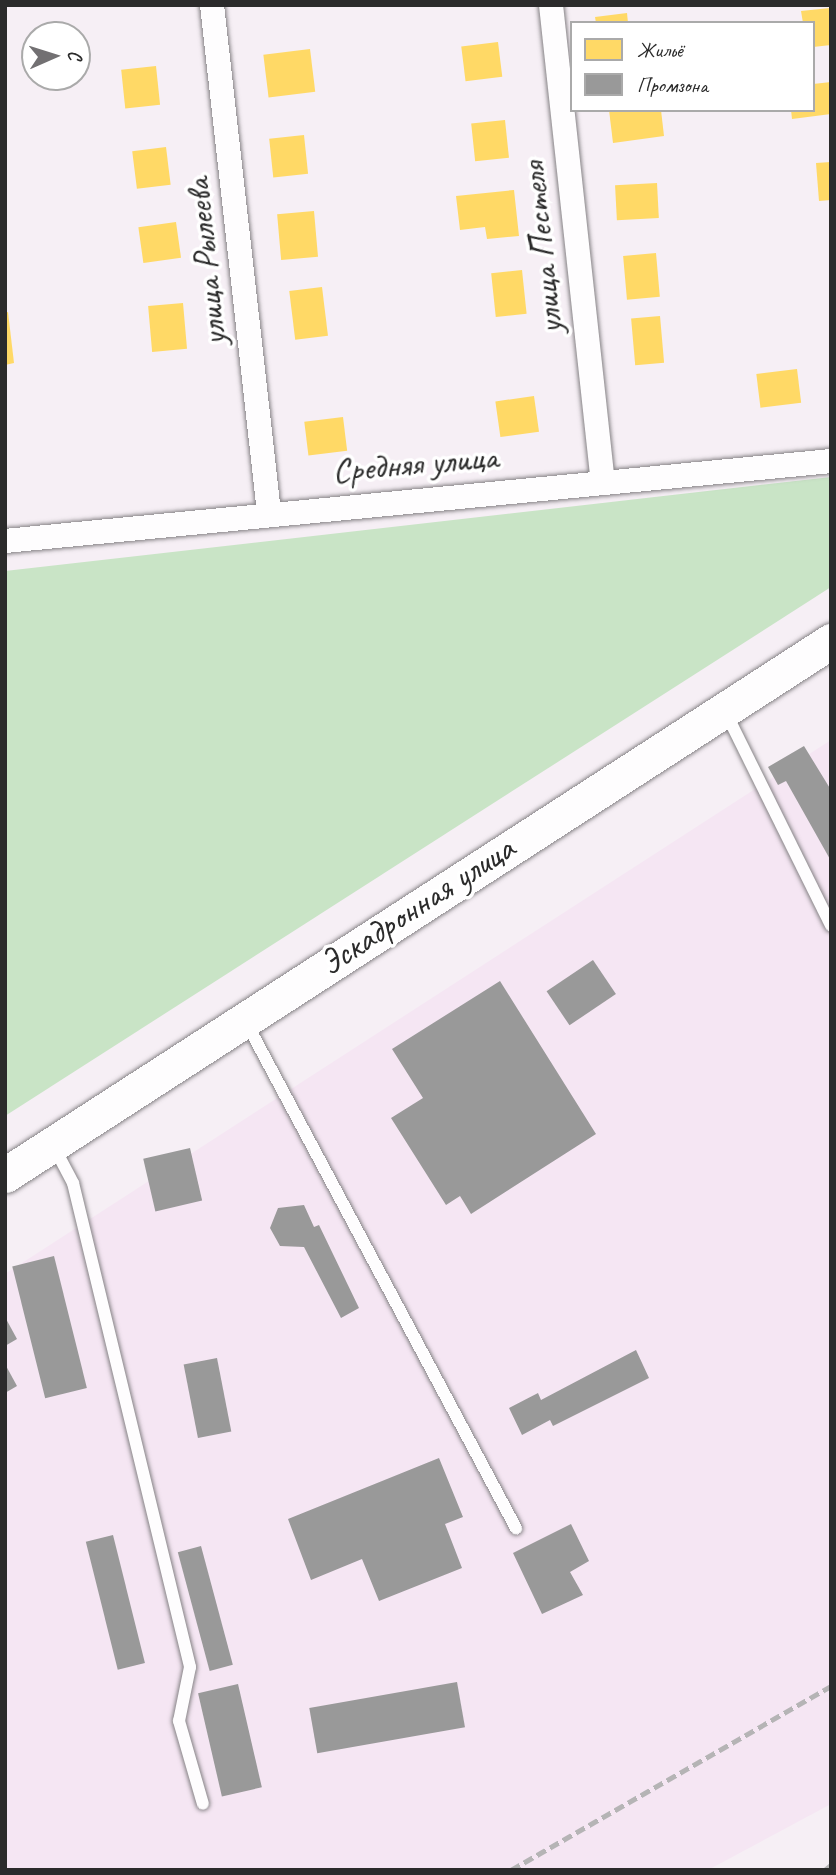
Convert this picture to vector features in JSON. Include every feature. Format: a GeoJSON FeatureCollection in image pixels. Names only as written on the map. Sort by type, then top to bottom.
{"type":"FeatureCollection","features":[{"type":"Feature","properties":{"kind":"main road","name":"Эскадронная улица"},"geometry":{"type":"LineString","coordinates":[[5,1175],[244,1017],[831,642]]}},
{"type":"Feature","properties":{"kind":"street","name":"улица Рылеева"},"geometry":{"type":"LineString","coordinates":[[212,5],[269,512]]}},
{"type":"Feature","properties":{"kind":"street","name":"улица Пестеля"},"geometry":{"type":"LineString","coordinates":[[551,5],[603,482]]}},
{"type":"Feature","properties":{"kind":"street","name":"Средняя улица"},"geometry":{"type":"LineString","coordinates":[[5,541],[269,512],[831,461]]}},
{"type":"Feature","properties":{"kind":"lane"},"geometry":{"type":"LineString","coordinates":[[725,709],[831,925]]}},
{"type":"Feature","properties":{"kind":"lane"},"geometry":{"type":"LineString","coordinates":[[244,1017],[516,1528]]}},
{"type":"Feature","properties":{"kind":"lane"},"geometry":{"type":"LineString","coordinates":[[52,1145],[73,1183],[190,1667],[179,1721],[203,1804]]}},
{"type":"Feature","properties":{"kind":"shaded area"},"geometry":{"type":"Polygon","coordinates":[[[831,740],[831,1804],[708,1870],[5,1870],[5,1274],[831,740]]]}},
{"type":"Feature","properties":{"kind":"green space"},"geometry":{"type":"Polygon","coordinates":[[[831,477],[831,587],[5,1116],[5,571],[831,477]]]}},
{"type":"Feature","properties":{"kind":"building: Жильё"},"geometry":{"type":"Polygon","coordinates":[[[830,8],[831,45],[815,47],[815,21],[803,21],[801,11],[830,8]]]}},
{"type":"Feature","properties":{"kind":"building: Жильё"},"geometry":{"type":"Polygon","coordinates":[[[627,13],[628,21],[596,21],[595,17],[627,13]]]}},
{"type":"Feature","properties":{"kind":"building: Жильё"},"geometry":{"type":"Polygon","coordinates":[[[498,42],[502,77],[466,81],[461,47],[498,42]]]}},
{"type":"Feature","properties":{"kind":"building: Жильё"},"geometry":{"type":"Polygon","coordinates":[[[310,49],[315,92],[269,97],[263,55],[310,49]]]}},
{"type":"Feature","properties":{"kind":"building: Жильё"},"geometry":{"type":"Polygon","coordinates":[[[156,66],[160,105],[125,108],[121,70],[156,66]]]}},
{"type":"Feature","properties":{"kind":"building: Жильё"},"geometry":{"type":"Polygon","coordinates":[[[831,82],[831,114],[792,119],[791,112],[815,112],[815,84],[831,82]]]}},
{"type":"Feature","properties":{"kind":"building: Жильё"},"geometry":{"type":"Polygon","coordinates":[[[609,112],[661,112],[664,136],[613,143],[609,112]]]}},
{"type":"Feature","properties":{"kind":"building: Жильё"},"geometry":{"type":"Polygon","coordinates":[[[505,120],[509,158],[475,161],[471,124],[505,120]]]}},
{"type":"Feature","properties":{"kind":"building: Жильё"},"geometry":{"type":"Polygon","coordinates":[[[304,135],[308,174],[273,177],[269,139],[304,135]]]}},
{"type":"Feature","properties":{"kind":"building: Жильё"},"geometry":{"type":"Polygon","coordinates":[[[166,147],[171,185],[137,189],[132,151],[166,147]]]}},
{"type":"Feature","properties":{"kind":"building: Жильё"},"geometry":{"type":"Polygon","coordinates":[[[831,162],[831,200],[819,201],[816,163],[831,162]]]}},
{"type":"Feature","properties":{"kind":"building: Жильё"},"geometry":{"type":"Polygon","coordinates":[[[657,183],[659,218],[617,220],[615,185],[657,183]]]}},
{"type":"Feature","properties":{"kind":"building: Жильё"},"geometry":{"type":"Polygon","coordinates":[[[514,190],[519,236],[487,239],[485,227],[460,230],[456,196],[514,190]]]}},
{"type":"Feature","properties":{"kind":"building: Жильё"},"geometry":{"type":"Polygon","coordinates":[[[314,211],[318,257],[281,260],[277,214],[314,211]]]}},
{"type":"Feature","properties":{"kind":"building: Жильё"},"geometry":{"type":"Polygon","coordinates":[[[176,222],[181,258],[143,263],[138,227],[176,222]]]}},
{"type":"Feature","properties":{"kind":"building: Жильё"},"geometry":{"type":"Polygon","coordinates":[[[656,253],[660,297],[627,300],[623,256],[656,253]]]}},
{"type":"Feature","properties":{"kind":"building: Жильё"},"geometry":{"type":"Polygon","coordinates":[[[522,270],[527,314],[496,317],[491,273],[522,270]]]}},
{"type":"Feature","properties":{"kind":"building: Жильё"},"geometry":{"type":"Polygon","coordinates":[[[322,287],[328,336],[295,340],[289,291],[322,287]]]}},
{"type":"Feature","properties":{"kind":"building: Жильё"},"geometry":{"type":"Polygon","coordinates":[[[183,303],[187,349],[152,352],[148,306],[183,303]]]}},
{"type":"Feature","properties":{"kind":"building: Жильё"},"geometry":{"type":"Polygon","coordinates":[[[8,312],[14,363],[5,365],[5,313],[8,312]]]}},
{"type":"Feature","properties":{"kind":"building: Жильё"},"geometry":{"type":"Polygon","coordinates":[[[660,316],[664,363],[635,365],[631,319],[660,316]]]}},
{"type":"Feature","properties":{"kind":"building: Жильё"},"geometry":{"type":"Polygon","coordinates":[[[797,369],[801,403],[760,408],[756,374],[797,369]]]}},
{"type":"Feature","properties":{"kind":"building: Жильё"},"geometry":{"type":"Polygon","coordinates":[[[534,396],[539,432],[500,437],[495,401],[534,396]]]}},
{"type":"Feature","properties":{"kind":"building: Жильё"},"geometry":{"type":"Polygon","coordinates":[[[343,417],[347,451],[308,455],[304,422],[343,417]]]}},
{"type":"Feature","properties":{"kind":"building: Промзона"},"geometry":{"type":"Polygon","coordinates":[[[804,746],[831,790],[831,861],[786,781],[778,785],[768,767],[804,746]]]}},
{"type":"Feature","properties":{"kind":"building: Промзона"},"geometry":{"type":"Polygon","coordinates":[[[593,960],[616,994],[570,1025],[547,991],[593,960]]]}},
{"type":"Feature","properties":{"kind":"building: Промзона"},"geometry":{"type":"Polygon","coordinates":[[[500,981],[596,1134],[471,1214],[460,1196],[446,1205],[391,1118],[423,1098],[392,1049],[500,981]]]}},
{"type":"Feature","properties":{"kind":"building: Промзона"},"geometry":{"type":"Polygon","coordinates":[[[190,1148],[202,1201],[155,1211],[143,1159],[190,1148]]]}},
{"type":"Feature","properties":{"kind":"building: Промзона"},"geometry":{"type":"Polygon","coordinates":[[[304,1205],[314,1227],[319,1225],[359,1308],[341,1318],[304,1247],[280,1246],[270,1228],[278,1208],[304,1205]]]}},
{"type":"Feature","properties":{"kind":"building: Промзона"},"geometry":{"type":"Polygon","coordinates":[[[54,1256],[87,1388],[45,1398],[12,1266],[54,1256]]]}},
{"type":"Feature","properties":{"kind":"building: Промзона"},"geometry":{"type":"Polygon","coordinates":[[[5,1317],[17,1339],[5,1346],[5,1317]]]}},
{"type":"Feature","properties":{"kind":"building: Промзона"},"geometry":{"type":"Polygon","coordinates":[[[636,1350],[649,1378],[553,1426],[550,1420],[522,1435],[509,1408],[538,1393],[541,1400],[636,1350]]]}},
{"type":"Feature","properties":{"kind":"building: Промзона"},"geometry":{"type":"Polygon","coordinates":[[[217,1358],[231,1432],[198,1438],[184,1364],[217,1358]]]}},
{"type":"Feature","properties":{"kind":"building: Промзона"},"geometry":{"type":"Polygon","coordinates":[[[5,1364],[17,1386],[5,1393],[5,1364]]]}},
{"type":"Feature","properties":{"kind":"building: Промзона"},"geometry":{"type":"Polygon","coordinates":[[[439,1458],[463,1517],[445,1524],[462,1568],[379,1601],[362,1559],[311,1580],[288,1519],[439,1458]]]}},
{"type":"Feature","properties":{"kind":"building: Промзона"},"geometry":{"type":"Polygon","coordinates":[[[571,1524],[589,1561],[570,1572],[583,1595],[542,1614],[513,1553],[571,1524]]]}},
{"type":"Feature","properties":{"kind":"building: Промзона"},"geometry":{"type":"Polygon","coordinates":[[[113,1535],[145,1663],[118,1670],[86,1542],[113,1535]]]}},
{"type":"Feature","properties":{"kind":"building: Промзона"},"geometry":{"type":"Polygon","coordinates":[[[201,1546],[233,1665],[210,1671],[178,1552],[201,1546]]]}},
{"type":"Feature","properties":{"kind":"building: Промзона"},"geometry":{"type":"Polygon","coordinates":[[[457,1682],[465,1727],[317,1753],[309,1708],[457,1682]]]}},
{"type":"Feature","properties":{"kind":"building: Промзона"},"geometry":{"type":"Polygon","coordinates":[[[238,1684],[262,1787],[222,1797],[198,1693],[238,1684]]]}},
{"type":"Feature","properties":{"kind":"railway"},"geometry":{"type":"LineString","coordinates":[[511,1870],[831,1686]]}},
{"type":"Feature","properties":{"kind":"railway"},"geometry":{"type":"LineString","coordinates":[[825,1870],[831,1865]]}}]}
